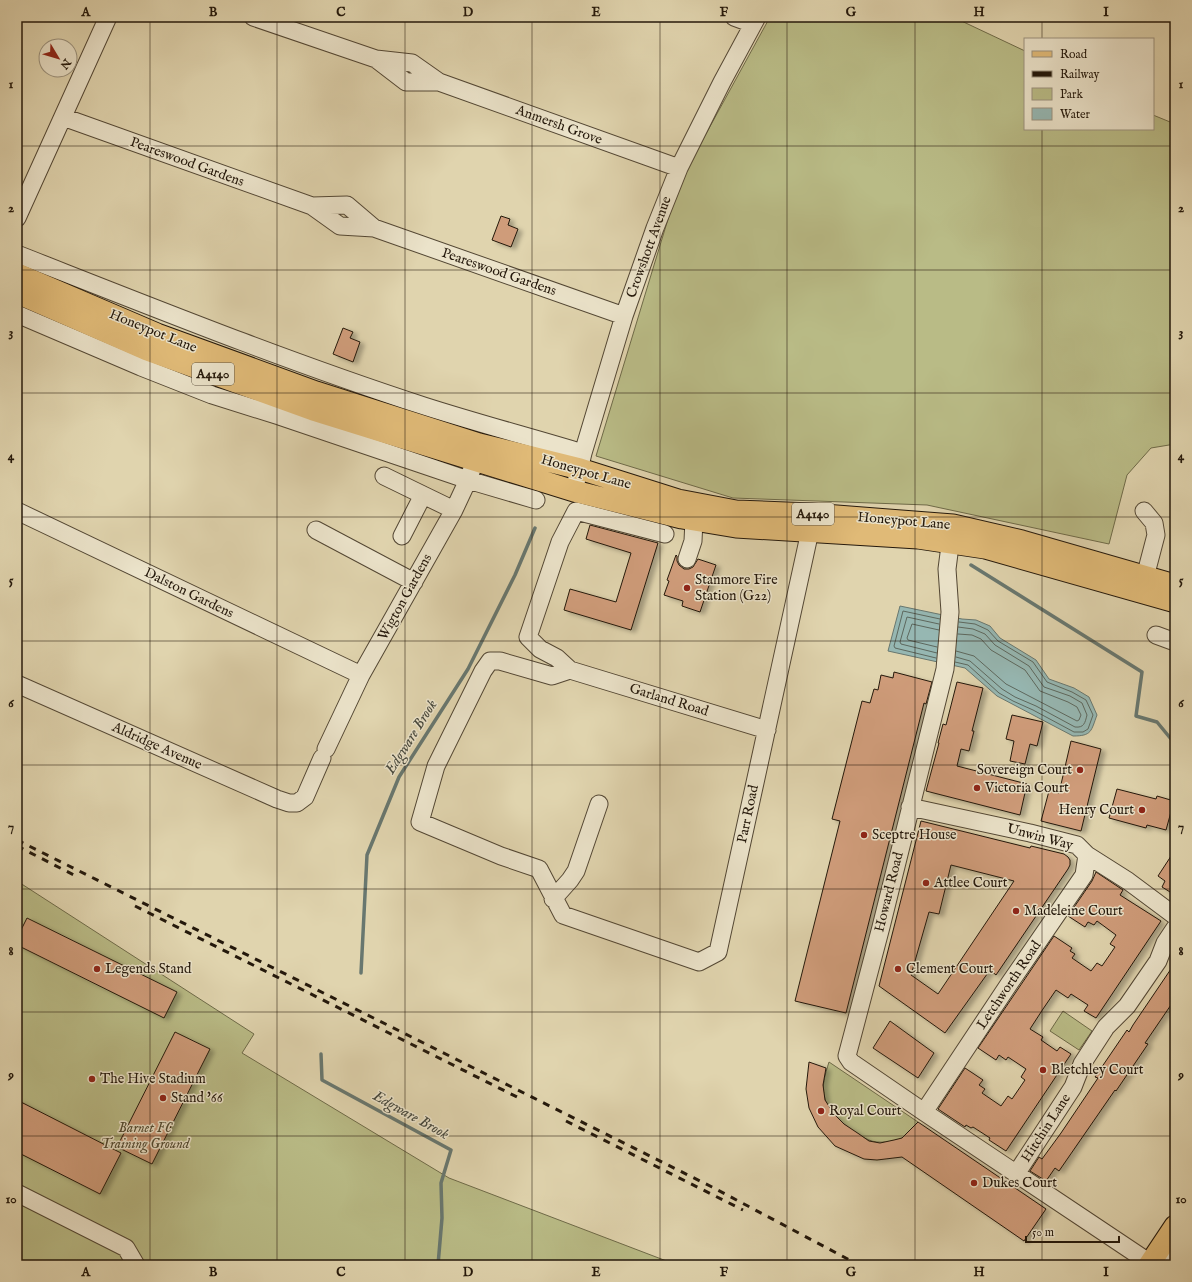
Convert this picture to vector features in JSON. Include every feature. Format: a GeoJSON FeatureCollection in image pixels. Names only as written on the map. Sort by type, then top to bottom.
{"type":"FeatureCollection","features":[{"type":"Feature","properties":{"kind":"main road","name":"Honeypot Lane"},"geometry":{"type":"LineString","coordinates":[[17,274],[157,334],[477,452],[574,490],[667,523],[694,520],[736,527],[811,522]]}},
{"type":"Feature","properties":{"kind":"main road","name":"Honeypot Lane"},"geometry":{"type":"LineString","coordinates":[[17,293],[144,359],[313,410],[477,452],[582,461],[667,523],[736,511],[918,538],[952,533],[1022,541],[1175,585]]}},
{"type":"Feature","properties":{"kind":"main road","name":"Honeypot Lane"},"geometry":{"type":"LineString","coordinates":[[952,533],[985,548],[1175,602]]}},
{"type":"Feature","properties":{"kind":"main road"},"geometry":{"type":"LineString","coordinates":[[1156,1264],[1175,1226]]}},
{"type":"Feature","properties":{"kind":"street"},"geometry":{"type":"LineString","coordinates":[[17,218],[108,17]]}},
{"type":"Feature","properties":{"kind":"street","name":"Anmersh Grove"},"geometry":{"type":"LineString","coordinates":[[253,17],[376,60],[412,63],[440,82],[679,168]]}},
{"type":"Feature","properties":{"kind":"street"},"geometry":{"type":"LineString","coordinates":[[734,17],[755,20]]}},
{"type":"Feature","properties":{"kind":"street","name":"Crowshott Avenue"},"geometry":{"type":"LineString","coordinates":[[574,490],[624,316],[679,168],[755,20]]}},
{"type":"Feature","properties":{"kind":"street","name":"Peareswood Gardens"},"geometry":{"type":"LineString","coordinates":[[63,117],[312,206],[347,205],[374,228],[624,316]]}},
{"type":"Feature","properties":{"kind":"street"},"geometry":{"type":"LineString","coordinates":[[17,254],[195,324],[320,370],[582,461]]}},
{"type":"Feature","properties":{"kind":"street"},"geometry":{"type":"LineString","coordinates":[[17,314],[144,359],[212,395],[286,418],[468,480],[536,500]]}},
{"type":"Feature","properties":{"kind":"street","name":"Wigton Gardens"},"geometry":{"type":"LineString","coordinates":[[297,803],[305,797],[361,675],[454,510],[468,480],[477,452]]}},
{"type":"Feature","properties":{"kind":"street"},"geometry":{"type":"LineString","coordinates":[[384,476],[454,510]]}},
{"type":"Feature","properties":{"kind":"street"},"geometry":{"type":"LineString","coordinates":[[402,536],[423,495]]}},
{"type":"Feature","properties":{"kind":"street"},"geometry":{"type":"LineString","coordinates":[[600,804],[576,871],[553,899],[539,869],[501,856],[420,822],[436,766],[483,671],[490,661],[500,661],[552,676],[570,670],[557,658],[540,649],[528,637],[560,542],[576,510],[667,523]]}},
{"type":"Feature","properties":{"kind":"street","name":"Dalston Gardens"},"geometry":{"type":"LineString","coordinates":[[17,511],[361,675]]}},
{"type":"Feature","properties":{"kind":"street"},"geometry":{"type":"LineString","coordinates":[[1144,511],[1154,523],[1156,535],[1145,577]]}},
{"type":"Feature","properties":{"kind":"street"},"geometry":{"type":"LineString","coordinates":[[687,559],[693,541],[694,520]]}},
{"type":"Feature","properties":{"kind":"street","name":"Parr Road"},"geometry":{"type":"LineString","coordinates":[[553,899],[563,915],[699,962],[718,952],[811,522]]}},
{"type":"Feature","properties":{"kind":"street"},"geometry":{"type":"LineString","coordinates":[[316,530],[414,582]]}},
{"type":"Feature","properties":{"kind":"street","name":"Howard Road"},"geometry":{"type":"LineString","coordinates":[[952,533],[947,569],[950,612],[945,669],[847,1056],[851,1062],[1016,1174]]}},
{"type":"Feature","properties":{"kind":"street"},"geometry":{"type":"LineString","coordinates":[[1156,636],[1175,642]]}},
{"type":"Feature","properties":{"kind":"street","name":"Garland Road"},"geometry":{"type":"LineString","coordinates":[[570,670],[767,730]]}},
{"type":"Feature","properties":{"kind":"street","name":"Aldridge Avenue"},"geometry":{"type":"LineString","coordinates":[[17,684],[277,799],[290,803],[297,803]]}},
{"type":"Feature","properties":{"kind":"street","name":"Unwin Way"},"geometry":{"type":"LineString","coordinates":[[910,807],[1030,833],[1076,845],[1087,855],[1128,881],[1175,916]]}},
{"type":"Feature","properties":{"kind":"street","name":"Letchworth Road"},"geometry":{"type":"LineString","coordinates":[[924,1112],[1084,875],[1087,855]]}},
{"type":"Feature","properties":{"kind":"street","name":"Hitchin Lane"},"geometry":{"type":"LineString","coordinates":[[1156,1264],[1016,1174],[1073,1087],[1082,1064],[1106,1027],[1127,1006],[1158,961],[1165,943],[1175,928]]}},
{"type":"Feature","properties":{"kind":"street"},"geometry":{"type":"LineString","coordinates":[[17,1194],[126,1248],[136,1265]]}},
{"type":"Feature","properties":{"kind":"street"},"geometry":{"type":"LineString","coordinates":[[1156,1264],[1175,1256]]}},
{"type":"Feature","properties":{"kind":"green space"},"geometry":{"type":"Polygon","coordinates":[[[770,17],[953,17],[1024,51],[1024,130],[1154,130],[1154,115],[1175,124],[1175,444],[1151,448],[1127,475],[1109,544],[927,505],[733,498],[596,456],[679,183],[770,17]]]}},
{"type":"Feature","properties":{"kind":"green space","name":"Barnet FC Training Ground"},"geometry":{"type":"Polygon","coordinates":[[[17,881],[254,1034],[242,1053],[449,1178],[677,1265],[17,1265],[17,881]]]}},
{"type":"Feature","properties":{"kind":"green space"},"geometry":{"type":"Polygon","coordinates":[[[1063,1011],[1092,1031],[1079,1050],[1050,1031],[1063,1011]]]}},
{"type":"Feature","properties":{"kind":"green space"},"geometry":{"type":"Polygon","coordinates":[[[829,1062],[918,1122],[902,1138],[891,1141],[872,1141],[850,1129],[831,1111],[825,1099],[823,1085],[829,1062]]]}},
{"type":"Feature","properties":{"kind":"water"},"geometry":{"type":"Polygon","coordinates":[[[900,606],[962,619],[976,620],[990,626],[1000,638],[1036,660],[1049,679],[1074,688],[1089,697],[1097,715],[1092,729],[1087,734],[1073,736],[997,696],[965,668],[888,651],[900,606]]]}},
{"type":"Feature","properties":{"kind":"building"},"geometry":{"type":"Polygon","coordinates":[[[501,216],[510,219],[508,225],[518,229],[511,247],[492,240],[501,216]]]}},
{"type":"Feature","properties":{"kind":"building"},"geometry":{"type":"Polygon","coordinates":[[[343,328],[353,332],[350,338],[360,342],[353,362],[333,354],[343,328]]]}},
{"type":"Feature","properties":{"kind":"building"},"geometry":{"type":"Polygon","coordinates":[[[590,525],[658,543],[631,630],[564,610],[570,589],[616,602],[631,553],[586,539],[590,525]]]}},
{"type":"Feature","properties":{"kind":"building","name":"Stanmore Fire Station (G22)"},"geometry":{"type":"Polygon","coordinates":[[[676,555],[679,565],[684,569],[693,567],[698,559],[716,565],[700,612],[682,606],[683,601],[664,595],[669,581],[667,580],[676,555]]]}},
{"type":"Feature","properties":{"kind":"building","name":"Sceptre House"},"geometry":{"type":"Polygon","coordinates":[[[894,672],[932,682],[926,704],[924,703],[846,1013],[795,1001],[840,821],[832,819],[862,701],[870,703],[874,689],[878,690],[881,675],[893,678],[894,672]]]}},
{"type":"Feature","properties":{"kind":"building"},"geometry":{"type":"Polygon","coordinates":[[[957,682],[983,688],[972,731],[974,731],[969,751],[961,749],[957,766],[1027,784],[1020,815],[926,791],[943,724],[946,725],[957,682]]]}},
{"type":"Feature","properties":{"kind":"building"},"geometry":{"type":"Polygon","coordinates":[[[1012,715],[1043,722],[1037,746],[1030,744],[1025,764],[1010,761],[1014,741],[1006,739],[1012,715]]]}},
{"type":"Feature","properties":{"kind":"building","name":"Sovereign Court"},"geometry":{"type":"Polygon","coordinates":[[[1071,741],[1101,749],[1081,831],[1041,821],[1049,791],[1059,793],[1071,741]]]}},
{"type":"Feature","properties":{"kind":"building","name":"Henry Court"},"geometry":{"type":"Polygon","coordinates":[[[1117,789],[1156,799],[1157,796],[1174,801],[1166,830],[1147,825],[1146,828],[1109,818],[1117,789]]]}},
{"type":"Feature","properties":{"kind":"building"},"geometry":{"type":"Polygon","coordinates":[[[921,821],[1030,848],[1031,846],[1064,854],[1068,857],[1070,860],[1070,865],[1068,869],[996,975],[990,970],[945,1033],[879,986],[921,821]],[[951,865],[939,914],[929,912],[911,975],[938,994],[1014,881],[951,865]]]}},
{"type":"Feature","properties":{"kind":"building"},"geometry":{"type":"Polygon","coordinates":[[[1175,850],[1175,895],[1162,887],[1165,881],[1158,876],[1175,850]]]}},
{"type":"Feature","properties":{"kind":"building"},"geometry":{"type":"Polygon","coordinates":[[[1096,872],[1123,890],[1120,895],[1161,921],[1096,1018],[1084,1011],[1088,1005],[1071,994],[1068,998],[1056,990],[1043,1009],[1030,1029],[1043,1037],[1041,1040],[1057,1051],[1060,1047],[1071,1054],[1006,1151],[973,1127],[971,1128],[966,1125],[965,1127],[938,1109],[965,1068],[983,1080],[979,1085],[985,1089],[982,1093],[1001,1106],[1008,1096],[1012,1099],[1025,1080],[1021,1077],[1026,1069],[1008,1057],[1006,1060],[999,1055],[996,1060],[978,1048],[1054,936],[1072,948],[1070,951],[1075,954],[1072,958],[1091,971],[1097,963],[1102,966],[1115,947],[1110,944],[1116,935],[1097,921],[1094,925],[1088,922],[1085,927],[1068,916],[1092,881],[1096,872]]]}},
{"type":"Feature","properties":{"kind":"building","name":"Legends Stand"},"geometry":{"type":"Polygon","coordinates":[[[27,918],[177,992],[164,1018],[17,945],[17,938],[27,918]]]}},
{"type":"Feature","properties":{"kind":"building"},"geometry":{"type":"Polygon","coordinates":[[[1175,963],[1175,999],[1145,1043],[1148,1044],[1116,1091],[1115,1090],[1059,1171],[1055,1168],[1046,1181],[1030,1171],[1039,1157],[1042,1159],[1061,1133],[1098,1078],[1095,1077],[1127,1030],[1129,1032],[1175,963]]]}},
{"type":"Feature","properties":{"kind":"building"},"geometry":{"type":"Polygon","coordinates":[[[890,1021],[934,1053],[918,1078],[873,1048],[890,1021]]]}},
{"type":"Feature","properties":{"kind":"building","name":"Stand '66"},"geometry":{"type":"Polygon","coordinates":[[[175,1032],[210,1049],[152,1164],[117,1147],[175,1032]]]}},
{"type":"Feature","properties":{"kind":"building"},"geometry":{"type":"Polygon","coordinates":[[[809,1062],[826,1068],[823,1085],[825,1100],[834,1114],[844,1124],[869,1141],[880,1143],[902,1138],[918,1122],[1046,1209],[1024,1241],[902,1157],[877,1160],[864,1159],[835,1146],[818,1127],[809,1108],[806,1089],[809,1062]]]}},
{"type":"Feature","properties":{"kind":"building"},"geometry":{"type":"Polygon","coordinates":[[[17,1100],[121,1153],[100,1194],[17,1152],[17,1100]]]}},
{"type":"Feature","properties":{"kind":"waterway","name":"Edgware Brook"},"geometry":{"type":"LineString","coordinates":[[361,973],[367,855],[399,777],[468,669],[515,575],[535,528]]}},
{"type":"Feature","properties":{"kind":"waterway"},"geometry":{"type":"LineString","coordinates":[[971,565],[1142,672],[1136,716],[1157,722],[1171,739],[1175,741]]}},
{"type":"Feature","properties":{"kind":"waterway","name":"Edgware Brook"},"geometry":{"type":"LineString","coordinates":[[321,1054],[322,1080],[451,1150],[441,1183],[442,1218],[438,1265]]}},
{"type":"Feature","properties":{"kind":"railway"},"geometry":{"type":"LineString","coordinates":[[17,840],[712,1187],[859,1265]]}},
{"type":"Feature","properties":{"kind":"railway"},"geometry":{"type":"LineString","coordinates":[[17,846],[74,875]]}},
{"type":"Feature","properties":{"kind":"railway"},"geometry":{"type":"LineString","coordinates":[[135,906],[523,1100]]}},
{"type":"Feature","properties":{"kind":"railway"},"geometry":{"type":"LineString","coordinates":[[566,1121],[743,1210]]}},
{"type":"Feature","properties":{"kind":"place","name":"Stanmore Fire Station (G22)"},"geometry":{"type":"Point","coordinates":[687,588]}},
{"type":"Feature","properties":{"kind":"place","name":"Sovereign Court"},"geometry":{"type":"Point","coordinates":[1080,770]}},
{"type":"Feature","properties":{"kind":"place","name":"Victoria Court"},"geometry":{"type":"Point","coordinates":[977,788]}},
{"type":"Feature","properties":{"kind":"place","name":"Henry Court"},"geometry":{"type":"Point","coordinates":[1142,810]}},
{"type":"Feature","properties":{"kind":"place","name":"Sceptre House"},"geometry":{"type":"Point","coordinates":[864,835]}},
{"type":"Feature","properties":{"kind":"place","name":"Attlee Court"},"geometry":{"type":"Point","coordinates":[926,883]}},
{"type":"Feature","properties":{"kind":"place","name":"Madeleine Court"},"geometry":{"type":"Point","coordinates":[1016,911]}},
{"type":"Feature","properties":{"kind":"place","name":"Legends Stand"},"geometry":{"type":"Point","coordinates":[97,969]}},
{"type":"Feature","properties":{"kind":"place","name":"Clement Court"},"geometry":{"type":"Point","coordinates":[898,969]}},
{"type":"Feature","properties":{"kind":"place","name":"Bletchley Court"},"geometry":{"type":"Point","coordinates":[1043,1070]}},
{"type":"Feature","properties":{"kind":"place","name":"The Hive Stadium"},"geometry":{"type":"Point","coordinates":[92,1079]}},
{"type":"Feature","properties":{"kind":"place","name":"Stand '66"},"geometry":{"type":"Point","coordinates":[163,1098]}},
{"type":"Feature","properties":{"kind":"place","name":"Royal Court"},"geometry":{"type":"Point","coordinates":[821,1111]}},
{"type":"Feature","properties":{"kind":"place","name":"Dukes Court"},"geometry":{"type":"Point","coordinates":[974,1183]}}]}
